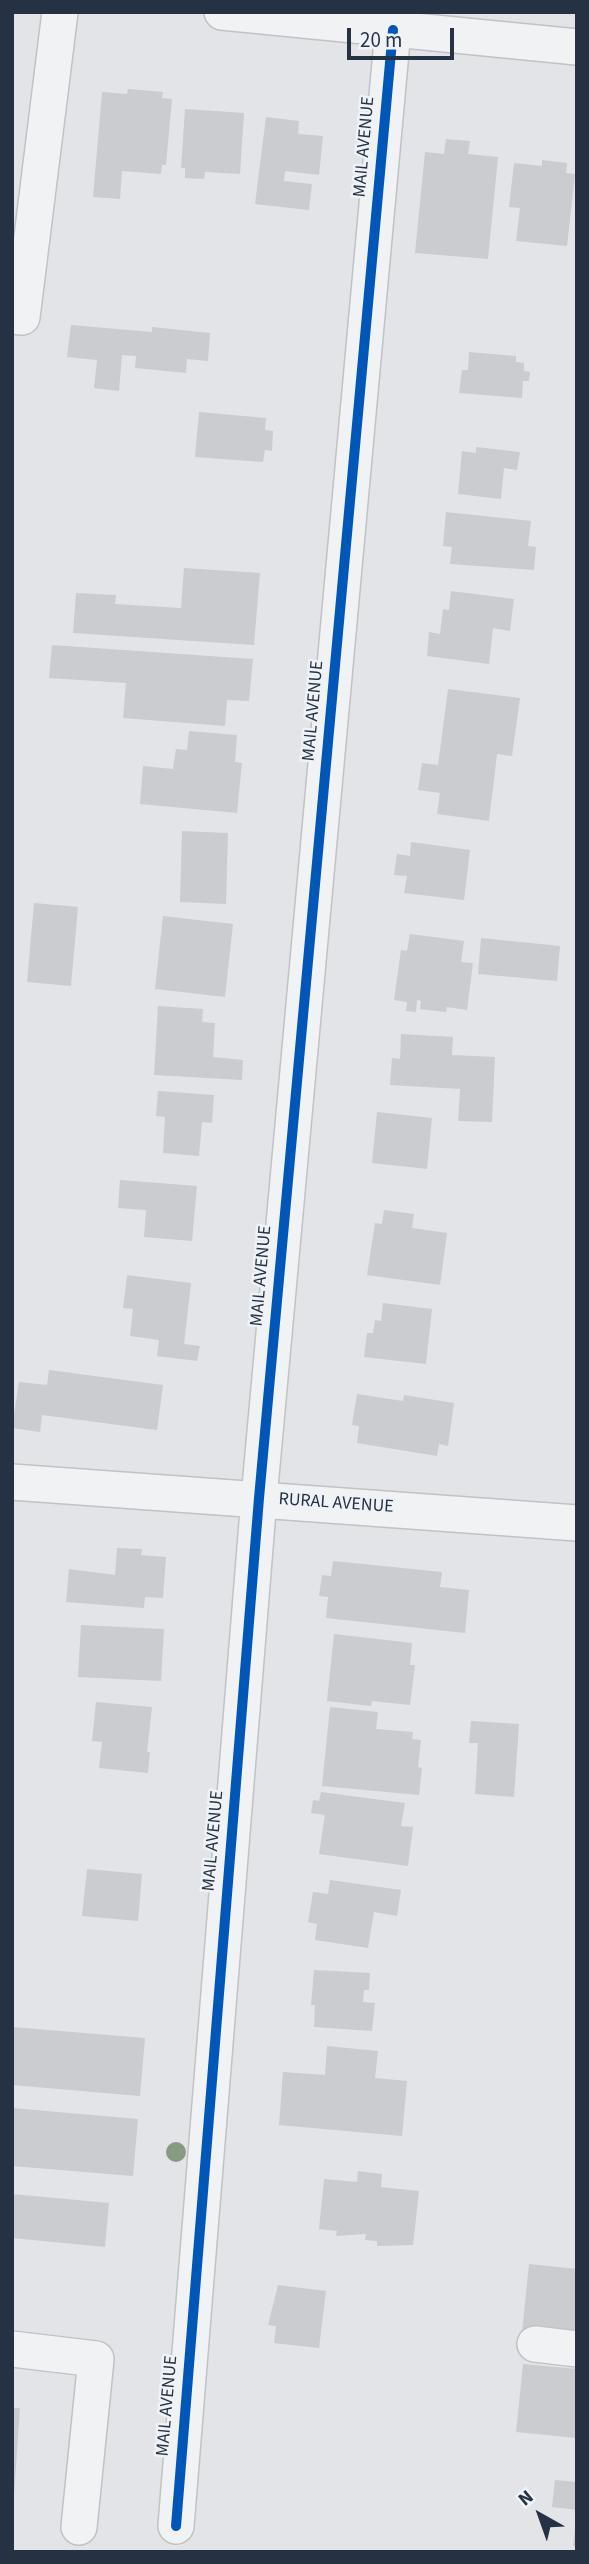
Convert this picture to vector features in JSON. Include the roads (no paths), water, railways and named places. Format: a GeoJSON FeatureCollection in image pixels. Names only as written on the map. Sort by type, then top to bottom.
{"type":"FeatureCollection","features":[{"type":"Feature","properties":{"kind":"street"},"geometry":{"type":"LineString","coordinates":[[12,316],[22,317],[60,12]]}},
{"type":"Feature","properties":{"kind":"street"},"geometry":{"type":"LineString","coordinates":[[222,12],[577,47]]}},
{"type":"Feature","properties":{"kind":"street","name":"MAIL AVENUE"},"geometry":{"type":"LineString","coordinates":[[176,2526],[259,1498],[393,30]]}},
{"type":"Feature","properties":{"kind":"street","name":"RURAL AVENUE"},"geometry":{"type":"LineString","coordinates":[[12,1482],[577,1523]]}},
{"type":"Feature","properties":{"kind":"street"},"geometry":{"type":"LineString","coordinates":[[535,2344],[577,2349]]}},
{"type":"Feature","properties":{"kind":"street"},"geometry":{"type":"LineString","coordinates":[[12,2349],[96,2359],[79,2527]]}}]}
